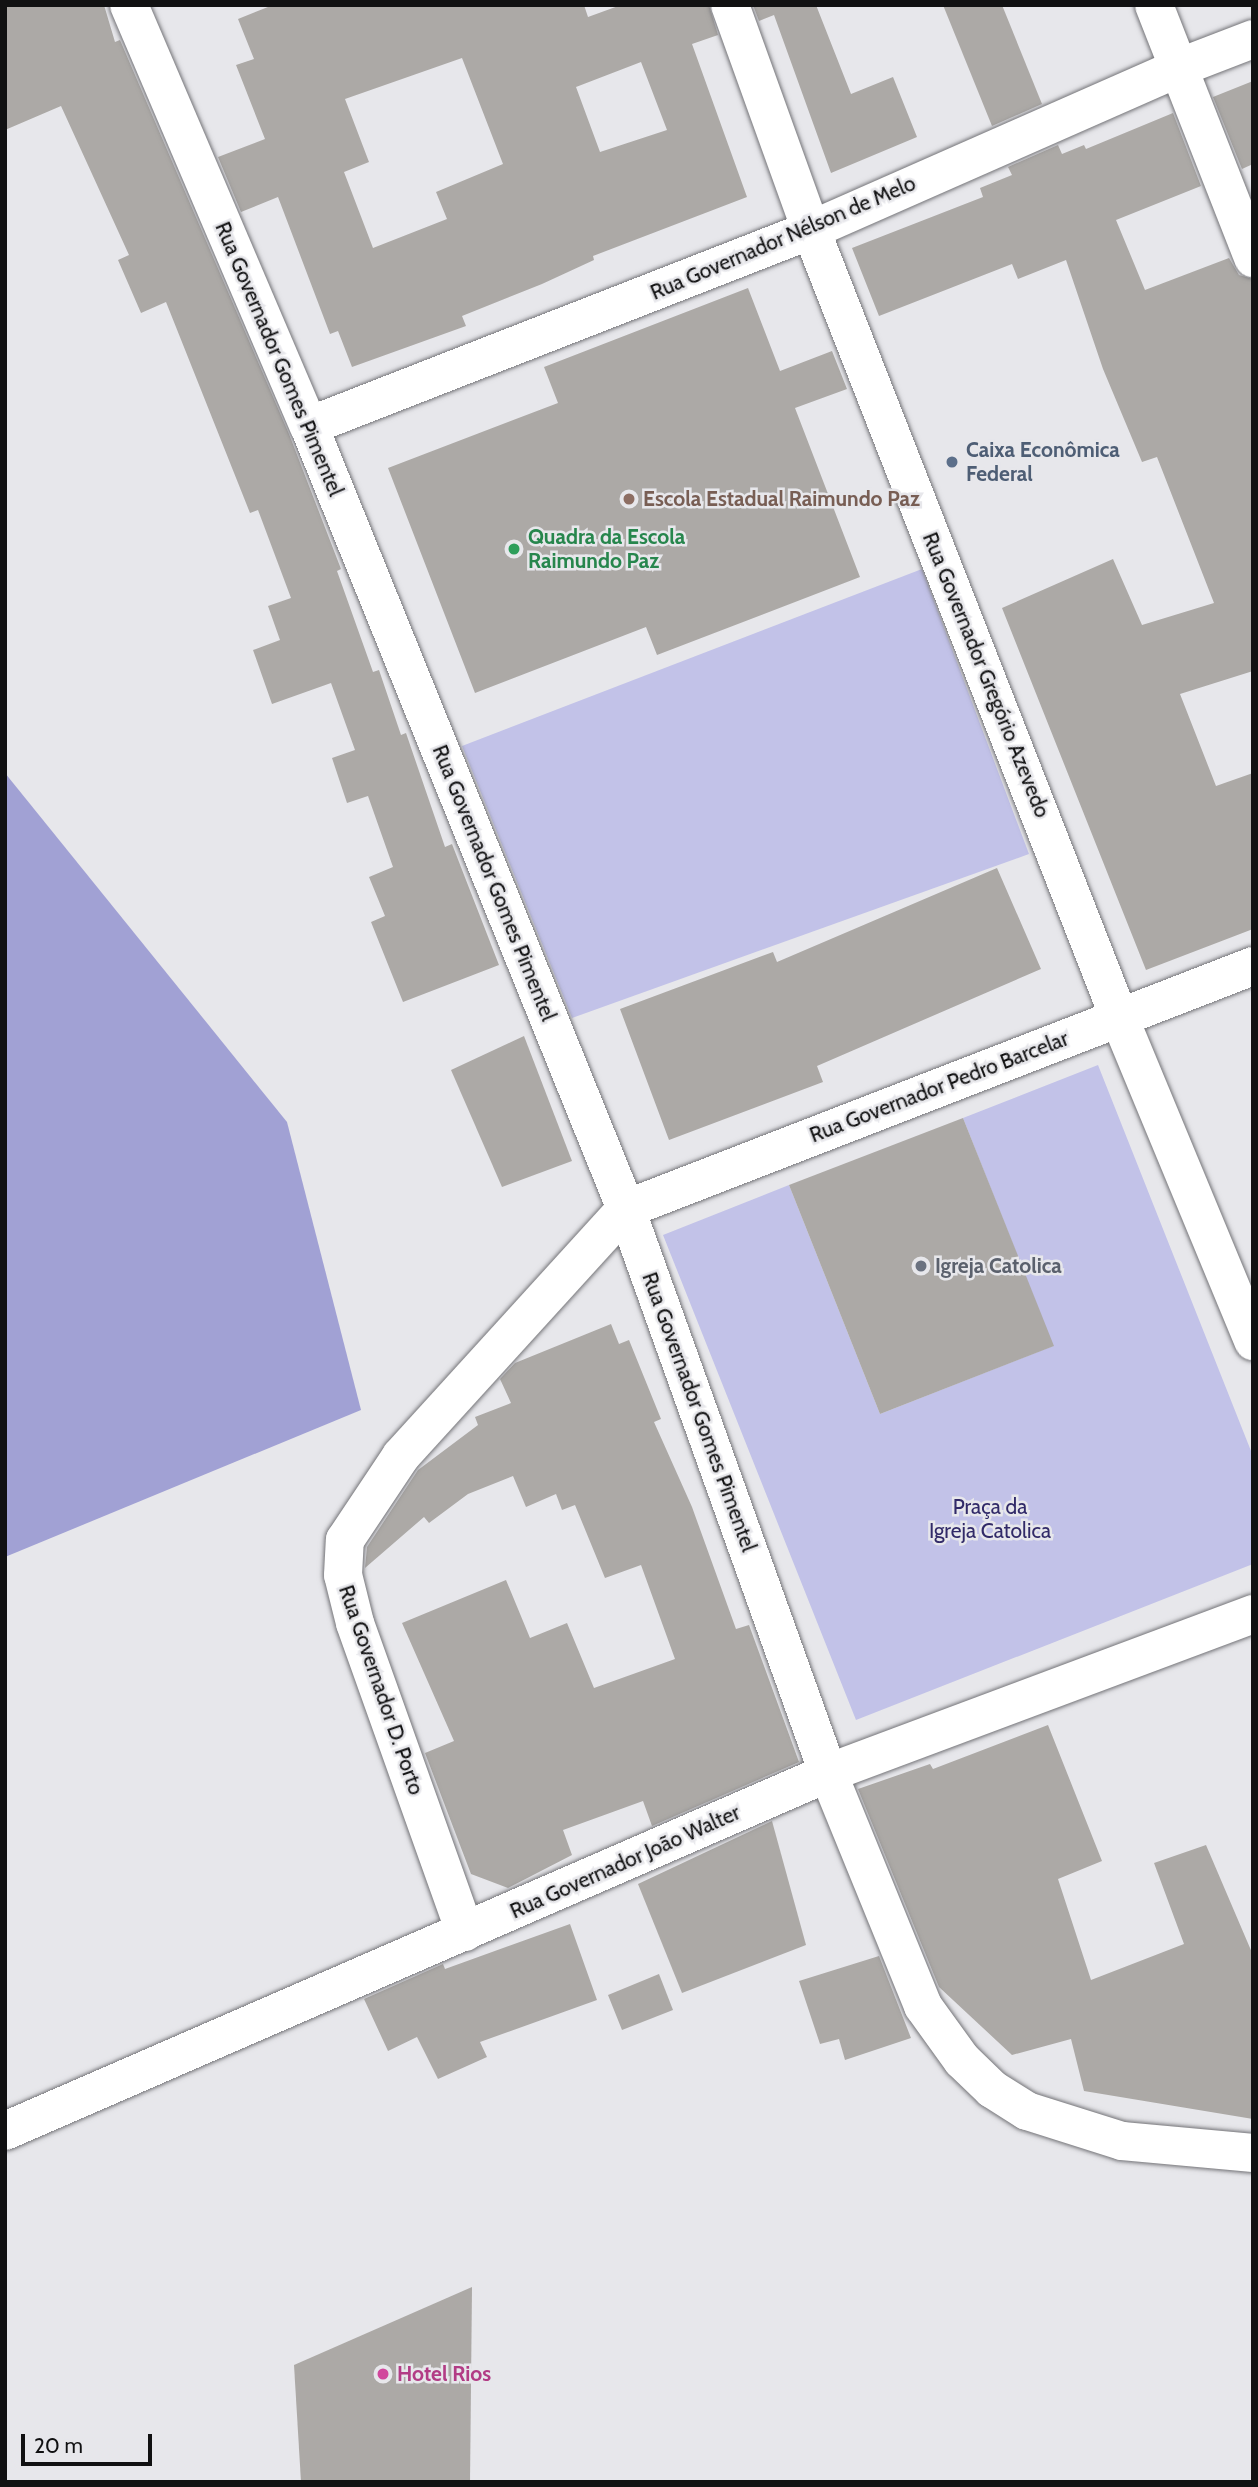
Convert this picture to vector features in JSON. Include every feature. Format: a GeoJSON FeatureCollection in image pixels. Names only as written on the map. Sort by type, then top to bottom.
{"type":"FeatureCollection","features":[{"type":"Feature","properties":{"kind":"street","name":"Rua Governador Gomes Pimentel"},"geometry":{"type":"LineString","coordinates":[[129,5],[309,426],[626,1209],[828,1773],[923,2006],[962,2060],[992,2089],[1027,2111],[1122,2141],[1253,2154]]}},
{"type":"Feature","properties":{"kind":"street","name":"Rua Governador Gregório Azevedo"},"geometry":{"type":"LineString","coordinates":[[730,5],[811,230],[1119,1017],[1253,1341]]}},
{"type":"Feature","properties":{"kind":"street"},"geometry":{"type":"LineString","coordinates":[[1154,5],[1253,258]]}},
{"type":"Feature","properties":{"kind":"street","name":"Rua Governador Nélson de Melo"},"geometry":{"type":"LineString","coordinates":[[309,426],[811,230],[1178,68],[1253,39]]}},
{"type":"Feature","properties":{"kind":"street","name":"Rua Governador Pedro Barcelar"},"geometry":{"type":"LineString","coordinates":[[626,1209],[1253,966]]}},
{"type":"Feature","properties":{"kind":"street","name":"Rua Governador D. Porto"},"geometry":{"type":"LineString","coordinates":[[465,1932],[355,1623],[343,1575],[345,1540],[401,1456],[626,1209]]}},
{"type":"Feature","properties":{"kind":"street","name":"Rua Governador João Walter"},"geometry":{"type":"LineString","coordinates":[[5,2131],[828,1773],[1253,1614]]}},
{"type":"Feature","properties":{"kind":"green space"},"geometry":{"type":"Polygon","coordinates":[[[922,569],[1029,854],[572,1018],[462,746],[922,569]]]}},
{"type":"Feature","properties":{"kind":"green space","name":"Praça da Igreja Catolica"},"geometry":{"type":"Polygon","coordinates":[[[1098,1065],[1253,1456],[1253,1564],[856,1720],[663,1235],[789,1185],[880,1414],[1053,1346],[963,1118],[1098,1065]]]}},
{"type":"Feature","properties":{"kind":"shaded area"},"geometry":{"type":"Polygon","coordinates":[[[5,773],[287,1122],[361,1410],[5,1557],[5,773]]]}},
{"type":"Feature","properties":{"kind":"building"},"geometry":{"type":"Polygon","coordinates":[[[5,5],[104,5],[115,42],[120,40],[289,434],[341,569],[337,571],[373,672],[379,670],[401,735],[406,733],[445,847],[452,844],[499,965],[403,1002],[371,922],[385,916],[369,877],[393,867],[368,796],[347,803],[332,758],[355,750],[331,683],[272,704],[253,650],[280,640],[268,606],[291,598],[258,510],[250,513],[166,302],[141,313],[118,260],[129,255],[61,106],[5,130],[5,5]]]}},
{"type":"Feature","properties":{"kind":"building"},"geometry":{"type":"Polygon","coordinates":[[[273,5],[584,5],[588,17],[621,5],[709,5],[718,35],[692,44],[747,197],[593,256],[594,260],[542,284],[462,316],[466,326],[352,367],[338,331],[330,334],[278,197],[241,212],[218,157],[265,139],[236,65],[254,59],[238,19],[273,5]],[[462,58],[345,99],[369,162],[344,172],[373,248],[447,219],[436,192],[503,164],[462,58]],[[641,62],[576,87],[600,152],[667,130],[641,62]]]}},
{"type":"Feature","properties":{"kind":"building"},"geometry":{"type":"Polygon","coordinates":[[[753,5],[816,5],[851,94],[893,77],[917,137],[831,173],[774,15],[759,21],[753,5]]]}},
{"type":"Feature","properties":{"kind":"building"},"geometry":{"type":"Polygon","coordinates":[[[943,5],[1002,5],[1042,104],[992,126],[943,5]]]}},
{"type":"Feature","properties":{"kind":"building"},"geometry":{"type":"Polygon","coordinates":[[[1253,81],[1253,164],[1242,169],[1213,97],[1253,81]]]}},
{"type":"Feature","properties":{"kind":"building"},"geometry":{"type":"Polygon","coordinates":[[[1173,113],[1201,186],[1116,220],[1145,290],[1229,258],[1239,275],[1253,279],[1253,671],[1180,694],[1216,786],[1253,773],[1253,929],[1146,970],[1002,608],[1113,559],[1142,625],[1214,603],[1157,457],[1142,462],[1103,369],[1066,260],[1018,279],[1012,264],[879,316],[852,248],[983,197],[980,188],[1012,175],[1008,167],[1058,145],[1062,154],[1084,145],[1086,149],[1173,113]]]}},
{"type":"Feature","properties":{"kind":"building","name":"Escola Estadual Raimundo Paz"},"geometry":{"type":"Polygon","coordinates":[[[748,288],[780,371],[832,351],[847,389],[795,408],[860,577],[657,655],[646,627],[475,693],[388,468],[558,403],[544,367],[748,288]]]}},
{"type":"Feature","properties":{"kind":"building"},"geometry":{"type":"Polygon","coordinates":[[[997,868],[1041,969],[817,1066],[823,1082],[669,1140],[620,1009],[773,952],[777,962],[997,868]]]}},
{"type":"Feature","properties":{"kind":"building"},"geometry":{"type":"Polygon","coordinates":[[[524,1036],[572,1161],[502,1187],[451,1070],[524,1036]]]}},
{"type":"Feature","properties":{"kind":"building","name":"Igreja Catolica"},"geometry":{"type":"Polygon","coordinates":[[[963,1118],[1054,1346],[880,1414],[789,1185],[963,1118]]]}},
{"type":"Feature","properties":{"kind":"building"},"geometry":{"type":"Polygon","coordinates":[[[611,1324],[619,1344],[629,1340],[661,1419],[654,1422],[692,1507],[736,1629],[749,1625],[799,1762],[652,1826],[643,1801],[563,1830],[572,1855],[508,1888],[471,1874],[425,1753],[454,1741],[402,1623],[506,1580],[530,1638],[567,1623],[594,1688],[675,1659],[641,1565],[605,1578],[575,1505],[562,1510],[556,1494],[526,1507],[513,1476],[468,1494],[429,1523],[424,1517],[365,1568],[367,1547],[418,1470],[478,1425],[475,1417],[511,1403],[500,1379],[515,1363],[611,1324]]]}},
{"type":"Feature","properties":{"kind":"building"},"geometry":{"type":"Polygon","coordinates":[[[1048,1725],[1102,1861],[1058,1879],[1091,1980],[1184,1944],[1154,1863],[1206,1845],[1253,1955],[1253,2119],[1084,2091],[1071,2039],[1012,2055],[939,1987],[858,1789],[930,1764],[933,1769],[1048,1725]]]}},
{"type":"Feature","properties":{"kind":"building"},"geometry":{"type":"Polygon","coordinates":[[[772,1821],[806,1945],[682,1993],[638,1884],[772,1821]]]}},
{"type":"Feature","properties":{"kind":"building"},"geometry":{"type":"Polygon","coordinates":[[[570,1924],[597,2000],[480,2042],[487,2057],[438,2079],[417,2037],[388,2051],[364,1999],[443,1964],[445,1969],[570,1924]]]}},
{"type":"Feature","properties":{"kind":"building"},"geometry":{"type":"Polygon","coordinates":[[[879,1956],[911,2038],[845,2060],[839,2039],[820,2044],[799,1981],[879,1956]]]}},
{"type":"Feature","properties":{"kind":"building"},"geometry":{"type":"Polygon","coordinates":[[[659,1974],[673,2010],[622,2030],[608,1995],[659,1974]]]}},
{"type":"Feature","properties":{"kind":"building","name":"Hotel Rios"},"geometry":{"type":"Polygon","coordinates":[[[472,2287],[470,2482],[301,2482],[294,2365],[472,2287]]]}},
{"type":"Feature","properties":{"kind":"place","name":"Caixa Econômica Federal"},"geometry":{"type":"Point","coordinates":[952,462]}},
{"type":"Feature","properties":{"kind":"place","name":"Escola Estadual Raimundo Paz"},"geometry":{"type":"Point","coordinates":[629,499]}},
{"type":"Feature","properties":{"kind":"place","name":"Quadra da Escola Raimundo Paz"},"geometry":{"type":"Point","coordinates":[514,549]}},
{"type":"Feature","properties":{"kind":"place","name":"Igreja Catolica"},"geometry":{"type":"Point","coordinates":[921,1266]}},
{"type":"Feature","properties":{"kind":"place","name":"Hotel Rios"},"geometry":{"type":"Point","coordinates":[383,2374]}}]}
